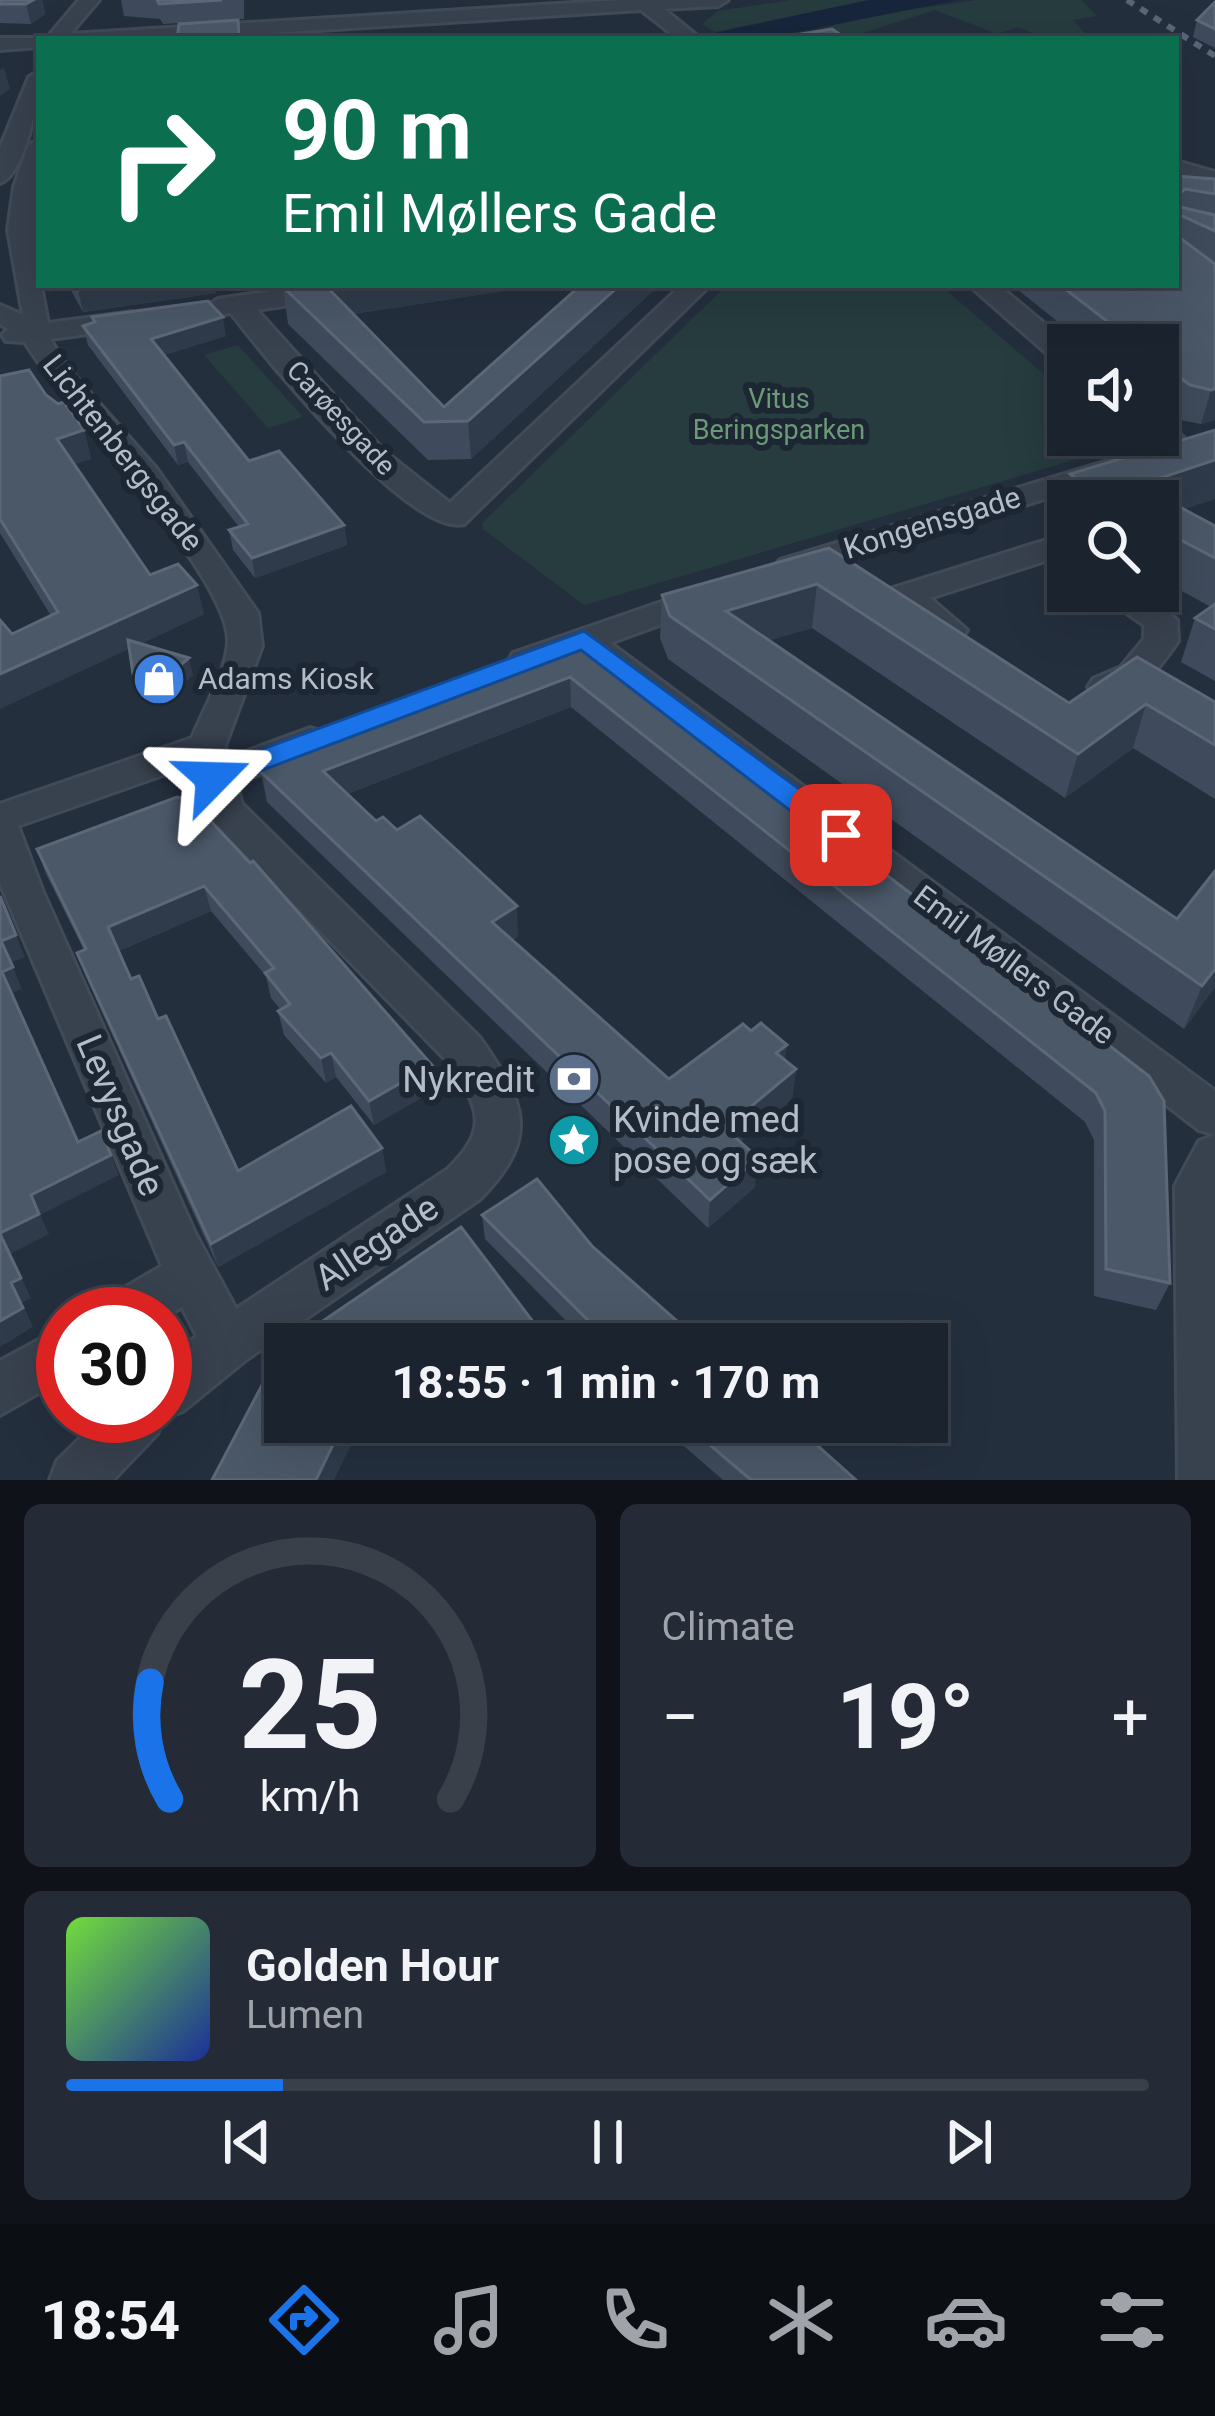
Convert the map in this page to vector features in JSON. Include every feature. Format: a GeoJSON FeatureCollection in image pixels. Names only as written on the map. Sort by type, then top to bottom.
{"type":"FeatureCollection","features":[{"type":"Feature","properties":{"kind":"street"},"geometry":{"type":"LineString","coordinates":[[59,36],[89,0]]}},
{"type":"Feature","properties":{"kind":"street"},"geometry":{"type":"LineString","coordinates":[[90,36],[107,0]]}},
{"type":"Feature","properties":{"kind":"street"},"geometry":{"type":"LineString","coordinates":[[155,36],[718,0]]}},
{"type":"Feature","properties":{"kind":"street"},"geometry":{"type":"LineString","coordinates":[[645,4],[688,36]]}},
{"type":"Feature","properties":{"kind":"street"},"geometry":{"type":"LineString","coordinates":[[232,36],[286,30]]}},
{"type":"Feature","properties":{"kind":"street"},"geometry":{"type":"LineString","coordinates":[[0,44],[36,41]]}},
{"type":"Feature","properties":{"kind":"street"},"geometry":{"type":"LineString","coordinates":[[0,55],[36,54]]}},
{"type":"Feature","properties":{"kind":"street"},"geometry":{"type":"LineString","coordinates":[[0,176],[36,85]]}},
{"type":"Feature","properties":{"kind":"street","name":"Lichtenbergsgade"},"geometry":{"type":"LineString","coordinates":[[33,332],[40,307],[23,262],[20,211],[36,156]]}},
{"type":"Feature","properties":{"kind":"street"},"geometry":{"type":"LineString","coordinates":[[1179,169],[1215,179]]}},
{"type":"Feature","properties":{"kind":"street"},"geometry":{"type":"LineString","coordinates":[[0,337],[344,288]]}},
{"type":"Feature","properties":{"kind":"street","name":"Carøesgade"},"geometry":{"type":"LineString","coordinates":[[242,303],[244,312],[404,485],[427,506],[453,518],[695,288]]}},
{"type":"Feature","properties":{"kind":"street"},"geometry":{"type":"LineString","coordinates":[[986,288],[1047,339]]}},
{"type":"Feature","properties":{"kind":"street","name":"Lichtenbergsgade"},"geometry":{"type":"LineString","coordinates":[[0,313],[33,332],[56,371],[145,474],[241,613],[245,646],[210,762]]}},
{"type":"Feature","properties":{"kind":"street","name":"Kongensgade"},"geometry":{"type":"LineString","coordinates":[[1179,440],[1215,438]]}},
{"type":"Feature","properties":{"kind":"street","name":"Kongensgade"},"geometry":{"type":"LineString","coordinates":[[499,671],[1121,456]]}},
{"type":"Feature","properties":{"kind":"street"},"geometry":{"type":"LineString","coordinates":[[974,645],[905,595],[1047,550]]}},
{"type":"Feature","properties":{"kind":"street"},"geometry":{"type":"LineString","coordinates":[[1066,705],[1143,681],[1161,641],[1160,620],[1146,612]]}},
{"type":"Feature","properties":{"kind":"street","name":"Emil Møllers Gade"},"geometry":{"type":"LineString","coordinates":[[584,640],[1208,1096]]}},
{"type":"Feature","properties":{"kind":"street"},"geometry":{"type":"LineString","coordinates":[[0,822],[353,725]]}},
{"type":"Feature","properties":{"kind":"street","name":"Allegade"},"geometry":{"type":"LineString","coordinates":[[192,1371],[480,1168],[499,1131],[495,1096],[465,1051],[225,810],[210,762]]}},
{"type":"Feature","properties":{"kind":"street","name":"Levysgade"},"geometry":{"type":"LineString","coordinates":[[0,822],[18,886],[107,1077],[190,1276],[229,1342]]}},
{"type":"Feature","properties":{"kind":"street"},"geometry":{"type":"LineString","coordinates":[[1204,1480],[1198,1186],[1215,1155]]}},
{"type":"Feature","properties":{"kind":"street"},"geometry":{"type":"LineString","coordinates":[[171,1287],[190,1276]]}},
{"type":"Feature","properties":{"kind":"street"},"geometry":{"type":"LineString","coordinates":[[0,1390],[36,1368]]}},
{"type":"Feature","properties":{"kind":"street"},"geometry":{"type":"LineString","coordinates":[[76,1480],[112,1443]]}},
{"type":"Feature","properties":{"kind":"green space"},"geometry":{"type":"Polygon","coordinates":[[[791,0],[869,0],[715,32],[702,24],[718,11],[791,0]]]}},
{"type":"Feature","properties":{"kind":"green space"},"geometry":{"type":"Polygon","coordinates":[[[977,0],[1081,0],[1097,16],[1073,20],[1088,36],[1040,36],[1018,27],[997,34],[935,10],[860,34],[863,36],[823,36],[816,30],[873,15],[977,0]]]}},
{"type":"Feature","properties":{"kind":"green space","name":"Vitus Beringsparken"},"geometry":{"type":"Polygon","coordinates":[[[724,288],[943,288],[1047,377],[1047,456],[1087,456],[584,605],[483,529],[482,523],[724,288]]]}},
{"type":"Feature","properties":{"kind":"green space"},"geometry":{"type":"Polygon","coordinates":[[[238,345],[303,417],[268,428],[204,355],[238,345]]]}},
{"type":"Feature","properties":{"kind":"water"},"geometry":{"type":"Polygon","coordinates":[[[869,0],[958,0],[777,36],[700,36],[869,0]]]}},
{"type":"Feature","properties":{"kind":"building"},"geometry":{"type":"Polygon","coordinates":[[[0,0],[33,0],[0,4],[0,0]]]}},
{"type":"Feature","properties":{"kind":"building"},"geometry":{"type":"Polygon","coordinates":[[[157,0],[222,0],[159,4],[157,0]]]}},
{"type":"Feature","properties":{"kind":"building"},"geometry":{"type":"Polygon","coordinates":[[[1215,2],[1215,29],[1197,20],[1215,2]]]}},
{"type":"Feature","properties":{"kind":"building"},"geometry":{"type":"Polygon","coordinates":[[[238,20],[239,36],[177,36],[179,24],[238,20]]]}},
{"type":"Feature","properties":{"kind":"building"},"geometry":{"type":"Polygon","coordinates":[[[832,29],[842,36],[789,36],[832,29]]]}},
{"type":"Feature","properties":{"kind":"building"},"geometry":{"type":"Polygon","coordinates":[[[1179,176],[1215,179],[1215,194],[1185,189],[1180,193],[1180,207],[1215,215],[1215,231],[1179,214],[1179,176]]]}},
{"type":"Feature","properties":{"kind":"building"},"geometry":{"type":"Polygon","coordinates":[[[1179,237],[1215,264],[1215,389],[1190,385],[1179,377],[1179,324],[1111,324],[1064,288],[1179,288],[1179,237]]]}},
{"type":"Feature","properties":{"kind":"building"},"geometry":{"type":"Polygon","coordinates":[[[284,288],[328,288],[444,407],[578,288],[617,288],[468,421],[424,422],[284,288]]]}},
{"type":"Feature","properties":{"kind":"building"},"geometry":{"type":"Polygon","coordinates":[[[208,301],[223,317],[151,339],[249,461],[279,451],[344,525],[252,558],[229,530],[248,524],[184,442],[174,445],[83,326],[95,322],[92,317],[208,301]]]}},
{"type":"Feature","properties":{"kind":"building"},"geometry":{"type":"Polygon","coordinates":[[[29,370],[46,395],[58,404],[64,402],[84,430],[57,439],[150,575],[178,564],[197,585],[0,674],[0,620],[12,634],[58,612],[0,519],[0,376],[29,370]]]}},
{"type":"Feature","properties":{"kind":"building"},"geometry":{"type":"Polygon","coordinates":[[[1215,430],[1215,460],[1154,480],[1079,480],[1070,474],[1129,456],[1179,456],[1179,441],[1215,430]]]}},
{"type":"Feature","properties":{"kind":"building"},"geometry":{"type":"Polygon","coordinates":[[[1179,507],[1215,526],[1215,558],[1179,539],[1179,507]]]}},
{"type":"Feature","properties":{"kind":"building"},"geometry":{"type":"Polygon","coordinates":[[[829,548],[1069,703],[1137,657],[1215,702],[1215,745],[1146,704],[1078,754],[817,584],[726,611],[1177,919],[1215,871],[1215,969],[1202,986],[670,616],[662,595],[829,548]]]}},
{"type":"Feature","properties":{"kind":"building"},"geometry":{"type":"Polygon","coordinates":[[[1215,604],[1215,629],[1195,618],[1215,604]]]}},
{"type":"Feature","properties":{"kind":"building"},"geometry":{"type":"Polygon","coordinates":[[[128,640],[189,658],[166,677],[141,679],[133,674],[128,640]]]}},
{"type":"Feature","properties":{"kind":"building"},"geometry":{"type":"Polygon","coordinates":[[[567,645],[589,647],[1149,1076],[1164,1101],[1170,1283],[1106,1269],[1105,1111],[1096,1093],[570,677],[323,771],[376,821],[383,817],[397,830],[420,816],[517,906],[492,922],[669,1079],[743,1024],[751,1031],[761,1023],[787,1045],[776,1053],[796,1069],[725,1128],[758,1158],[710,1200],[261,772],[268,755],[567,645]]]}},
{"type":"Feature","properties":{"kind":"building"},"geometry":{"type":"Polygon","coordinates":[[[177,797],[191,800],[253,861],[432,1065],[369,1101],[331,1053],[321,1058],[278,1011],[290,1004],[265,973],[274,968],[204,886],[108,927],[131,979],[139,976],[158,1019],[166,1016],[238,1171],[351,1106],[382,1148],[211,1244],[77,953],[86,949],[37,849],[177,797]]]}},
{"type":"Feature","properties":{"kind":"building"},"geometry":{"type":"Polygon","coordinates":[[[0,896],[16,935],[1,941],[13,967],[2,972],[78,1142],[101,1131],[111,1155],[31,1195],[39,1214],[0,1233],[0,896]]]}},
{"type":"Feature","properties":{"kind":"building"},"geometry":{"type":"Polygon","coordinates":[[[537,1179],[592,1246],[679,1323],[591,1323],[482,1215],[537,1179]]]}},
{"type":"Feature","properties":{"kind":"building"},"geometry":{"type":"Polygon","coordinates":[[[461,1227],[534,1323],[320,1323],[461,1227]]]}},
{"type":"Feature","properties":{"kind":"building"},"geometry":{"type":"Polygon","coordinates":[[[0,1234],[21,1278],[11,1283],[23,1308],[0,1321],[0,1234]]]}},
{"type":"Feature","properties":{"kind":"building"},"geometry":{"type":"Polygon","coordinates":[[[264,1381],[264,1443],[334,1443],[316,1480],[212,1480],[264,1381]]]}},
{"type":"Feature","properties":{"kind":"building"},"geometry":{"type":"Polygon","coordinates":[[[708,1443],[815,1443],[856,1480],[751,1480],[708,1443]]]}},
{"type":"Feature","properties":{"kind":"railway"},"geometry":{"type":"LineString","coordinates":[[1127,0],[1215,56]]}},
{"type":"Feature","properties":{"kind":"place","name":"Adams Kiosk"},"geometry":{"type":"Point","coordinates":[159,679]}},
{"type":"Feature","properties":{"kind":"place","name":"Nykredit"},"geometry":{"type":"Point","coordinates":[574,1079]}},
{"type":"Feature","properties":{"kind":"place","name":"Kvinde med pose og sæk"},"geometry":{"type":"Point","coordinates":[574,1140]}},
{"type":"Feature","properties":{"kind":"route"},"geometry":{"type":"LineString","coordinates":[[213,778],[584,640],[841,835]]}}]}
